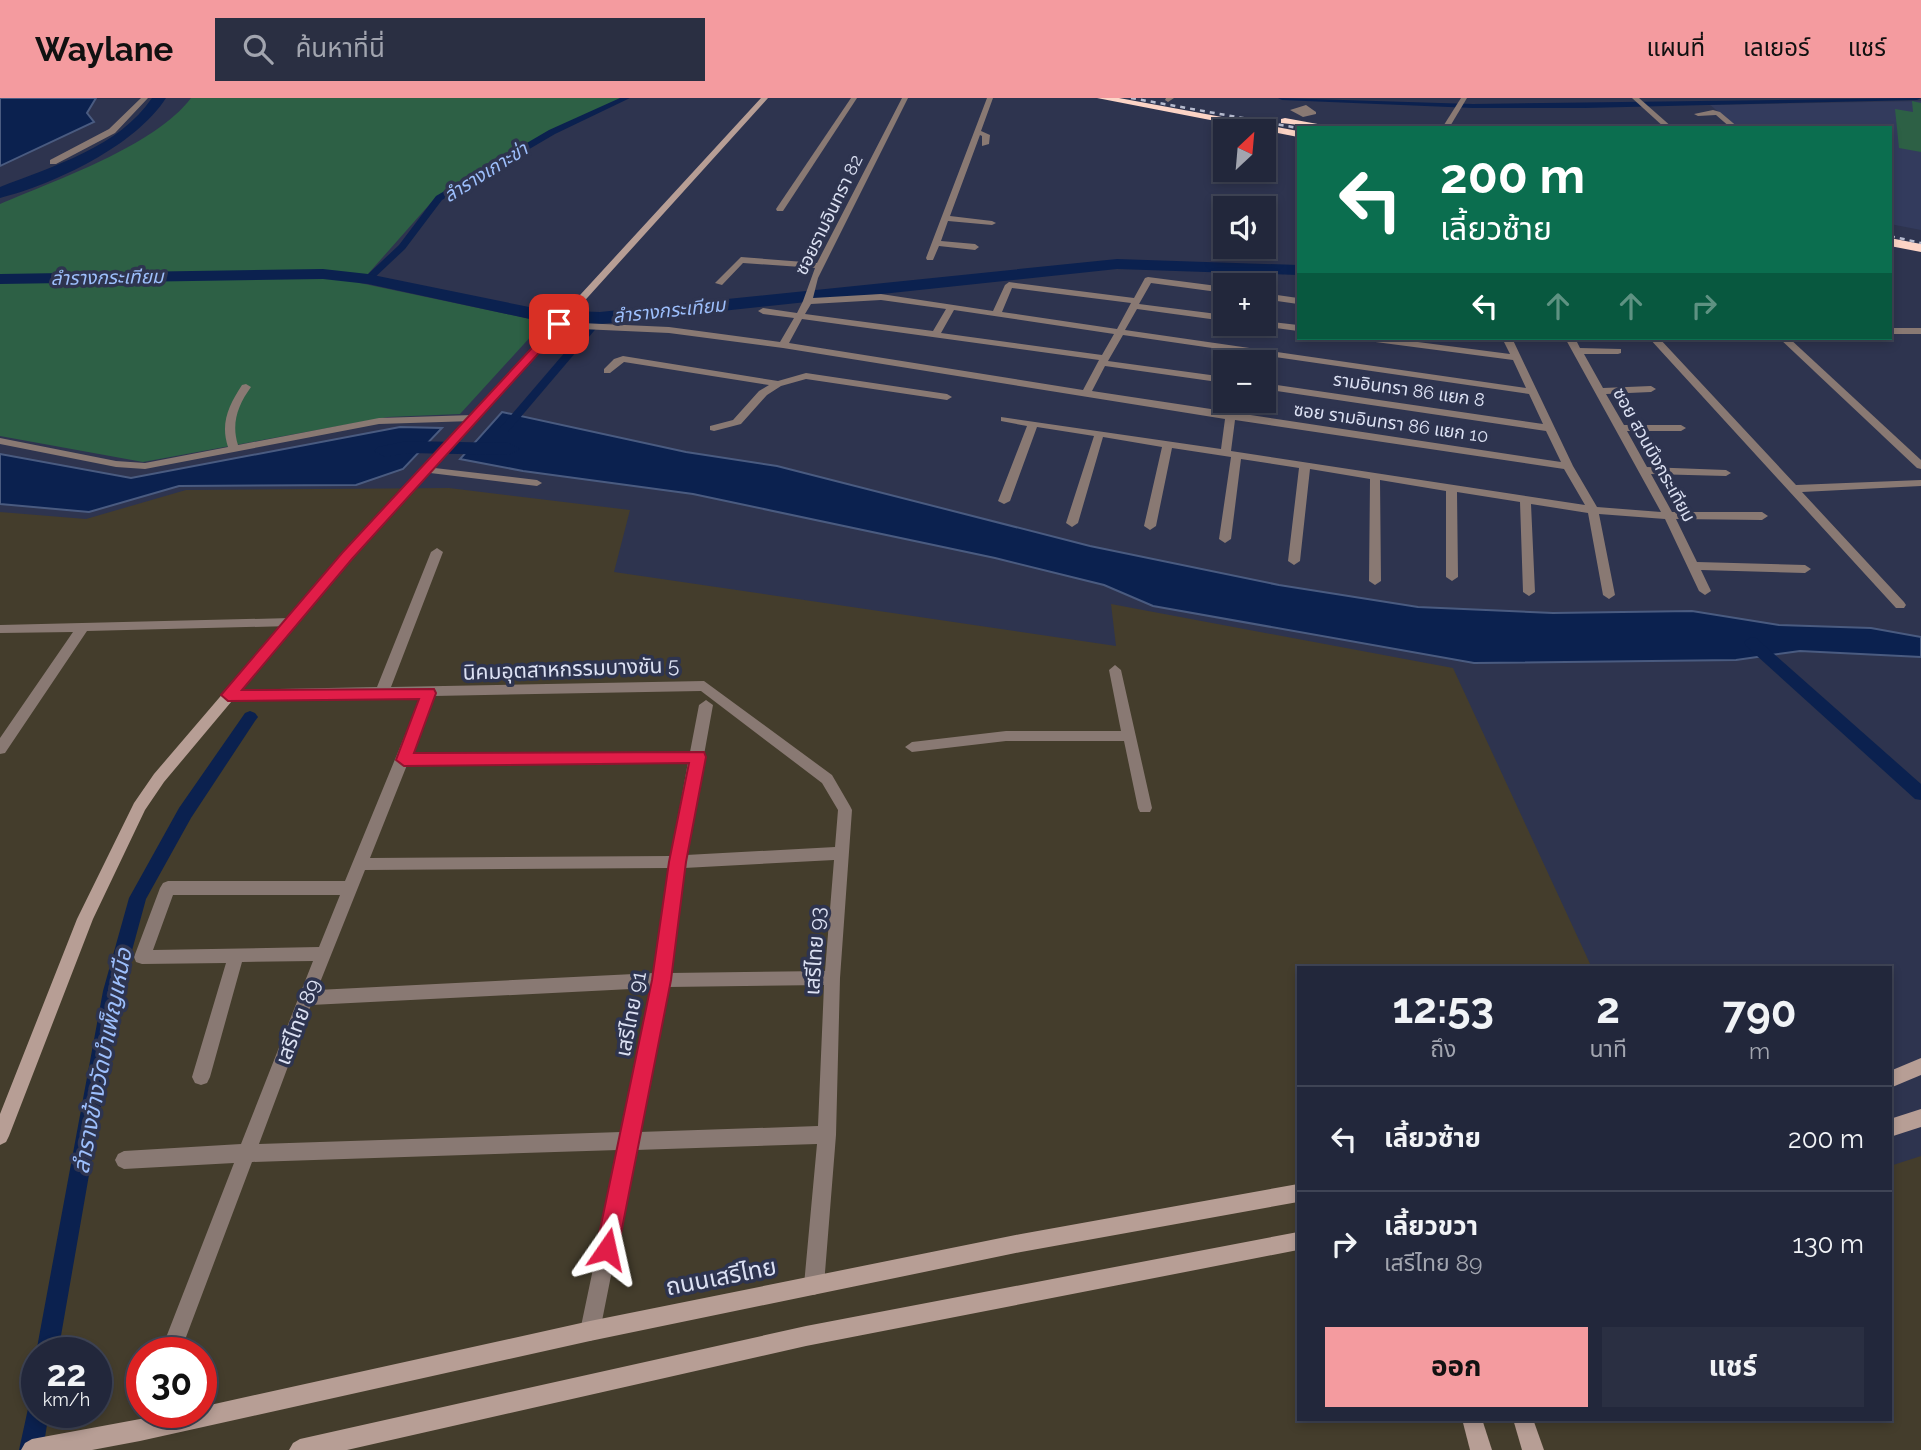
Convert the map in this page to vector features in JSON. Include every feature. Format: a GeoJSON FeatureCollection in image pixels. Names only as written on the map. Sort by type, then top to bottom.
{"type":"FeatureCollection","features":[{"type":"Feature","properties":{"kind":"highway"},"geometry":{"type":"LineString","coordinates":[[1102,98],[1304,111],[1321,126]]}},
{"type":"Feature","properties":{"kind":"highway"},"geometry":{"type":"LineString","coordinates":[[1166,99],[1287,121],[1304,111]]}},
{"type":"Feature","properties":{"kind":"highway"},"geometry":{"type":"LineString","coordinates":[[1892,230],[1921,236]]}},
{"type":"Feature","properties":{"kind":"highway"},"geometry":{"type":"LineString","coordinates":[[1892,242],[1921,248]]}},
{"type":"Feature","properties":{"kind":"street"},"geometry":{"type":"LineString","coordinates":[[53,162],[111,131],[145,98]]}},
{"type":"Feature","properties":{"kind":"street"},"geometry":{"type":"LineString","coordinates":[[0,1136],[85,919],[139,807],[159,778],[291,622],[428,467],[765,98]]}},
{"type":"Feature","properties":{"kind":"street"},"geometry":{"type":"LineString","coordinates":[[780,209],[854,98]]}},
{"type":"Feature","properties":{"kind":"street","name":"ซอยรามอินทรา 82"},"geometry":{"type":"LineString","coordinates":[[783,345],[808,301],[820,266],[905,98]]}},
{"type":"Feature","properties":{"kind":"street"},"geometry":{"type":"LineString","coordinates":[[930,258],[990,98]]}},
{"type":"Feature","properties":{"kind":"street"},"geometry":{"type":"LineString","coordinates":[[1446,126],[1460,102]]}},
{"type":"Feature","properties":{"kind":"street"},"geometry":{"type":"LineString","coordinates":[[1640,103],[1668,126]]}},
{"type":"Feature","properties":{"kind":"street"},"geometry":{"type":"LineString","coordinates":[[1698,114],[1716,112],[1734,126]]}},
{"type":"Feature","properties":{"kind":"street"},"geometry":{"type":"LineString","coordinates":[[1714,125],[1734,126]]}},
{"type":"Feature","properties":{"kind":"street"},"geometry":{"type":"LineString","coordinates":[[976,132],[986,135],[985,144]]}},
{"type":"Feature","properties":{"kind":"street"},"geometry":{"type":"LineString","coordinates":[[945,218],[992,223]]}},
{"type":"Feature","properties":{"kind":"street"},"geometry":{"type":"LineString","coordinates":[[936,243],[975,247]]}},
{"type":"Feature","properties":{"kind":"street"},"geometry":{"type":"LineString","coordinates":[[719,283],[741,260],[820,266]]}},
{"type":"Feature","properties":{"kind":"street"},"geometry":{"type":"LineString","coordinates":[[1086,393],[1148,280],[1213,288]]}},
{"type":"Feature","properties":{"kind":"street"},"geometry":{"type":"LineString","coordinates":[[998,312],[1009,285],[1213,316]]}},
{"type":"Feature","properties":{"kind":"street"},"geometry":{"type":"LineString","coordinates":[[808,301],[881,297],[1533,392]]}},
{"type":"Feature","properties":{"kind":"street"},"geometry":{"type":"LineString","coordinates":[[1276,297],[1297,300]]}},
{"type":"Feature","properties":{"kind":"street"},"geometry":{"type":"LineString","coordinates":[[936,334],[952,306]]}},
{"type":"Feature","properties":{"kind":"street"},"geometry":{"type":"LineString","coordinates":[[763,311],[936,334],[1213,378]]}},
{"type":"Feature","properties":{"kind":"street","name":"ซอย รามอินทรา 86 แยก 10"},"geometry":{"type":"LineString","coordinates":[[561,323],[669,330],[783,345],[1568,466]]}},
{"type":"Feature","properties":{"kind":"street"},"geometry":{"type":"LineString","coordinates":[[1276,325],[1297,328]]}},
{"type":"Feature","properties":{"kind":"street"},"geometry":{"type":"LineString","coordinates":[[1892,331],[1921,331]]}},
{"type":"Feature","properties":{"kind":"street"},"geometry":{"type":"LineString","coordinates":[[1383,340],[1517,358]]}},
{"type":"Feature","properties":{"kind":"street"},"geometry":{"type":"LineString","coordinates":[[1508,340],[1592,510],[1609,595]]}},
{"type":"Feature","properties":{"kind":"street","name":"ซอย สวนบึงกระเทียม"},"geometry":{"type":"LineString","coordinates":[[1571,340],[1668,514],[1705,591]]}},
{"type":"Feature","properties":{"kind":"street"},"geometry":{"type":"LineString","coordinates":[[1656,340],[1900,605]]}},
{"type":"Feature","properties":{"kind":"street"},"geometry":{"type":"LineString","coordinates":[[1786,340],[1921,466]]}},
{"type":"Feature","properties":{"kind":"street"},"geometry":{"type":"LineString","coordinates":[[1577,351],[1618,351]]}},
{"type":"Feature","properties":{"kind":"street"},"geometry":{"type":"LineString","coordinates":[[607,371],[623,359],[778,384]]}},
{"type":"Feature","properties":{"kind":"street"},"geometry":{"type":"LineString","coordinates":[[878,386],[890,362]]}},
{"type":"Feature","properties":{"kind":"street"},"geometry":{"type":"LineString","coordinates":[[714,428],[742,419],[757,399],[778,384],[806,376],[947,397]]}},
{"type":"Feature","properties":{"kind":"street"},"geometry":{"type":"LineString","coordinates":[[234,449],[229,436],[228,420],[236,400],[246,387]]}},
{"type":"Feature","properties":{"kind":"street","name":"รามอินทรา 86 แยก 8"},"geometry":{"type":"LineString","coordinates":[[1276,388],[1550,428]]}},
{"type":"Feature","properties":{"kind":"street"},"geometry":{"type":"LineString","coordinates":[[1599,391],[1651,389]]}},
{"type":"Feature","properties":{"kind":"street"},"geometry":{"type":"LineString","coordinates":[[1225,539],[1231,454],[1230,416]]}},
{"type":"Feature","properties":{"kind":"street"},"geometry":{"type":"LineString","coordinates":[[1006,419],[1592,510],[1762,516]]}},
{"type":"Feature","properties":{"kind":"street"},"geometry":{"type":"LineString","coordinates":[[0,441],[130,467],[379,421],[469,423]]}},
{"type":"Feature","properties":{"kind":"street"},"geometry":{"type":"LineString","coordinates":[[1004,500],[1033,424]]}},
{"type":"Feature","properties":{"kind":"street"},"geometry":{"type":"LineString","coordinates":[[1619,428],[1681,428]]}},
{"type":"Feature","properties":{"kind":"street"},"geometry":{"type":"LineString","coordinates":[[1072,523],[1099,435]]}},
{"type":"Feature","properties":{"kind":"street"},"geometry":{"type":"LineString","coordinates":[[1150,526],[1168,444]]}},
{"type":"Feature","properties":{"kind":"street"},"geometry":{"type":"LineString","coordinates":[[1294,561],[1305,464]]}},
{"type":"Feature","properties":{"kind":"street"},"geometry":{"type":"LineString","coordinates":[[428,467],[537,484]]}},
{"type":"Feature","properties":{"kind":"street"},"geometry":{"type":"LineString","coordinates":[[1642,470],[1726,473]]}},
{"type":"Feature","properties":{"kind":"street"},"geometry":{"type":"LineString","coordinates":[[1375,475],[1375,581]]}},
{"type":"Feature","properties":{"kind":"street"},"geometry":{"type":"LineString","coordinates":[[1794,489],[1921,482]]}},
{"type":"Feature","properties":{"kind":"street"},"geometry":{"type":"LineString","coordinates":[[1451,487],[1452,577]]}},
{"type":"Feature","properties":{"kind":"street"},"geometry":{"type":"LineString","coordinates":[[1525,499],[1529,592]]}},
{"type":"Feature","properties":{"kind":"street"},"geometry":{"type":"LineString","coordinates":[[381,695],[437,552]]}},
{"type":"Feature","properties":{"kind":"street"},"geometry":{"type":"LineString","coordinates":[[1693,566],[1805,569]]}},
{"type":"Feature","properties":{"kind":"street"},"geometry":{"type":"LineString","coordinates":[[0,629],[291,622]]}},
{"type":"Feature","properties":{"kind":"street"},"geometry":{"type":"LineString","coordinates":[[0,748],[83,627]]}},
{"type":"Feature","properties":{"kind":"street"},"geometry":{"type":"LineString","coordinates":[[1115,670],[1145,808]]}},
{"type":"Feature","properties":{"kind":"street","name":"นิคมอุตสาหกรรมบางชัน 5"},"geometry":{"type":"LineString","coordinates":[[228,695],[381,695],[704,686]]}},
{"type":"Feature","properties":{"kind":"street","name":"เสรีไทย 93"},"geometry":{"type":"LineString","coordinates":[[704,686],[827,779],[845,810],[832,978],[827,1135],[814,1285]]}},
{"type":"Feature","properties":{"kind":"street","name":"เสรีไทย 89"},"geometry":{"type":"LineString","coordinates":[[176,1337],[306,998],[429,693]]}},
{"type":"Feature","properties":{"kind":"street","name":"เสรีไทย 91"},"geometry":{"type":"LineString","coordinates":[[590,1331],[661,980],[677,862],[706,705]]}},
{"type":"Feature","properties":{"kind":"street"},"geometry":{"type":"LineString","coordinates":[[912,747],[1006,736],[1128,736]]}},
{"type":"Feature","properties":{"kind":"street"},"geometry":{"type":"LineString","coordinates":[[404,760],[698,757]]}},
{"type":"Feature","properties":{"kind":"street"},"geometry":{"type":"LineString","coordinates":[[359,864],[677,862],[843,853]]}},
{"type":"Feature","properties":{"kind":"street"},"geometry":{"type":"LineString","coordinates":[[325,954],[142,957],[168,888],[352,887]]}},
{"type":"Feature","properties":{"kind":"street"},"geometry":{"type":"LineString","coordinates":[[201,1077],[236,956]]}},
{"type":"Feature","properties":{"kind":"street"},"geometry":{"type":"LineString","coordinates":[[306,998],[661,980],[832,978]]}},
{"type":"Feature","properties":{"kind":"street"},"geometry":{"type":"LineString","coordinates":[[1892,1079],[1921,1066]]}},
{"type":"Feature","properties":{"kind":"street"},"geometry":{"type":"LineString","coordinates":[[1892,1127],[1921,1118]]}},
{"type":"Feature","properties":{"kind":"street"},"geometry":{"type":"LineString","coordinates":[[124,1160],[247,1153],[827,1135]]}},
{"type":"Feature","properties":{"kind":"street","name":"ถนนเสรีไทย"},"geometry":{"type":"LineString","coordinates":[[217,1407],[1021,1243],[1297,1193]]}},
{"type":"Feature","properties":{"kind":"street"},"geometry":{"type":"LineString","coordinates":[[300,1450],[806,1336],[1297,1241]]}},
{"type":"Feature","properties":{"kind":"street"},"geometry":{"type":"LineString","coordinates":[[1278,1244],[1297,1248]]}},
{"type":"Feature","properties":{"kind":"street"},"geometry":{"type":"LineString","coordinates":[[1473,1421],[1481,1450]]}},
{"type":"Feature","properties":{"kind":"street"},"geometry":{"type":"LineString","coordinates":[[1523,1421],[1533,1450]]}},
{"type":"Feature","properties":{"kind":"street","name":"ถนนเสรีไทย"},"geometry":{"type":"LineString","coordinates":[[40,1449],[126,1427]]}},
{"type":"Feature","properties":{"kind":"shaded area"},"geometry":{"type":"Polygon","coordinates":[[[0,98],[96,98],[87,113],[94,122],[0,166],[0,98]]]}},
{"type":"Feature","properties":{"kind":"shaded area"},"geometry":{"type":"Polygon","coordinates":[[[1921,101],[1921,230],[1892,224],[1892,126],[1736,126],[1710,105],[1921,101]]]}},
{"type":"Feature","properties":{"kind":"shaded area"},"geometry":{"type":"Polygon","coordinates":[[[502,412],[686,452],[777,466],[1090,546],[1279,585],[1418,607],[1553,613],[1692,611],[1779,625],[1871,628],[1921,637],[1921,657],[1800,651],[1736,660],[1474,663],[1153,606],[1104,585],[995,558],[693,494],[523,471],[460,459],[502,412]]]}},
{"type":"Feature","properties":{"kind":"shaded area"},"geometry":{"type":"Polygon","coordinates":[[[400,427],[442,428],[403,469],[356,485],[179,486],[89,512],[0,504],[0,454],[131,478],[400,427]]]}},
{"type":"Feature","properties":{"kind":"shaded area"},"geometry":{"type":"Polygon","coordinates":[[[449,488],[630,510],[614,572],[1116,646],[1111,604],[1453,668],[1591,966],[1297,966],[1297,1421],[1892,1421],[1892,1165],[1921,1156],[1921,1450],[0,1450],[0,512],[86,519],[186,490],[449,488]]]}},
{"type":"Feature","properties":{"kind":"green space"},"geometry":{"type":"Polygon","coordinates":[[[191,98],[622,98],[549,131],[436,197],[360,283],[544,322],[460,414],[388,417],[143,462],[0,436],[0,204],[76,173],[130,146],[175,115],[191,98]]]}},
{"type":"Feature","properties":{"kind":"green space"},"geometry":{"type":"Polygon","coordinates":[[[1912,101],[1921,103],[1921,152],[1899,148],[1895,109],[1913,112],[1912,101]]]}},
{"type":"Feature","properties":{"kind":"waterway"},"geometry":{"type":"LineString","coordinates":[[0,193],[65,167],[111,143],[132,130],[148,115],[159,98]]}},
{"type":"Feature","properties":{"kind":"waterway","name":"ลำรางเกาะข่า"},"geometry":{"type":"LineString","coordinates":[[368,279],[402,247],[439,198],[552,132],[626,98]]}},
{"type":"Feature","properties":{"kind":"waterway"},"geometry":{"type":"LineString","coordinates":[[1282,98],[1473,106],[1917,98]]}},
{"type":"Feature","properties":{"kind":"waterway","name":"ลำรางกระเทียม"},"geometry":{"type":"LineString","coordinates":[[0,279],[323,274],[368,279],[544,316],[600,318],[1117,264],[1297,270]]}},
{"type":"Feature","properties":{"kind":"waterway"},"geometry":{"type":"LineString","coordinates":[[504,430],[600,318]]}},
{"type":"Feature","properties":{"kind":"waterway"},"geometry":{"type":"LineString","coordinates":[[385,451],[407,447],[509,449]]}},
{"type":"Feature","properties":{"kind":"waterway"},"geometry":{"type":"LineString","coordinates":[[1751,642],[1921,794]]}},
{"type":"Feature","properties":{"kind":"waterway","name":"ลำรางข้างวัดบำเพ็ญเหนือ"},"geometry":{"type":"LineString","coordinates":[[50,1337],[112,991],[138,898],[185,813],[250,717]]}},
{"type":"Feature","properties":{"kind":"waterway","name":"ลำรางข้างวัดบำเพ็ญเหนือ"},"geometry":{"type":"LineString","coordinates":[[31,1450],[34,1428]]}},
{"type":"Feature","properties":{"kind":"railway"},"geometry":{"type":"LineString","coordinates":[[1131,98],[1297,128]]}},
{"type":"Feature","properties":{"kind":"railway"},"geometry":{"type":"LineString","coordinates":[[1892,236],[1921,243]]}},
{"type":"Feature","properties":{"kind":"route"},"geometry":{"type":"LineString","coordinates":[[559,324],[347,556],[228,695],[429,693],[404,760],[698,757],[677,862],[661,980],[607,1249]]}}]}
